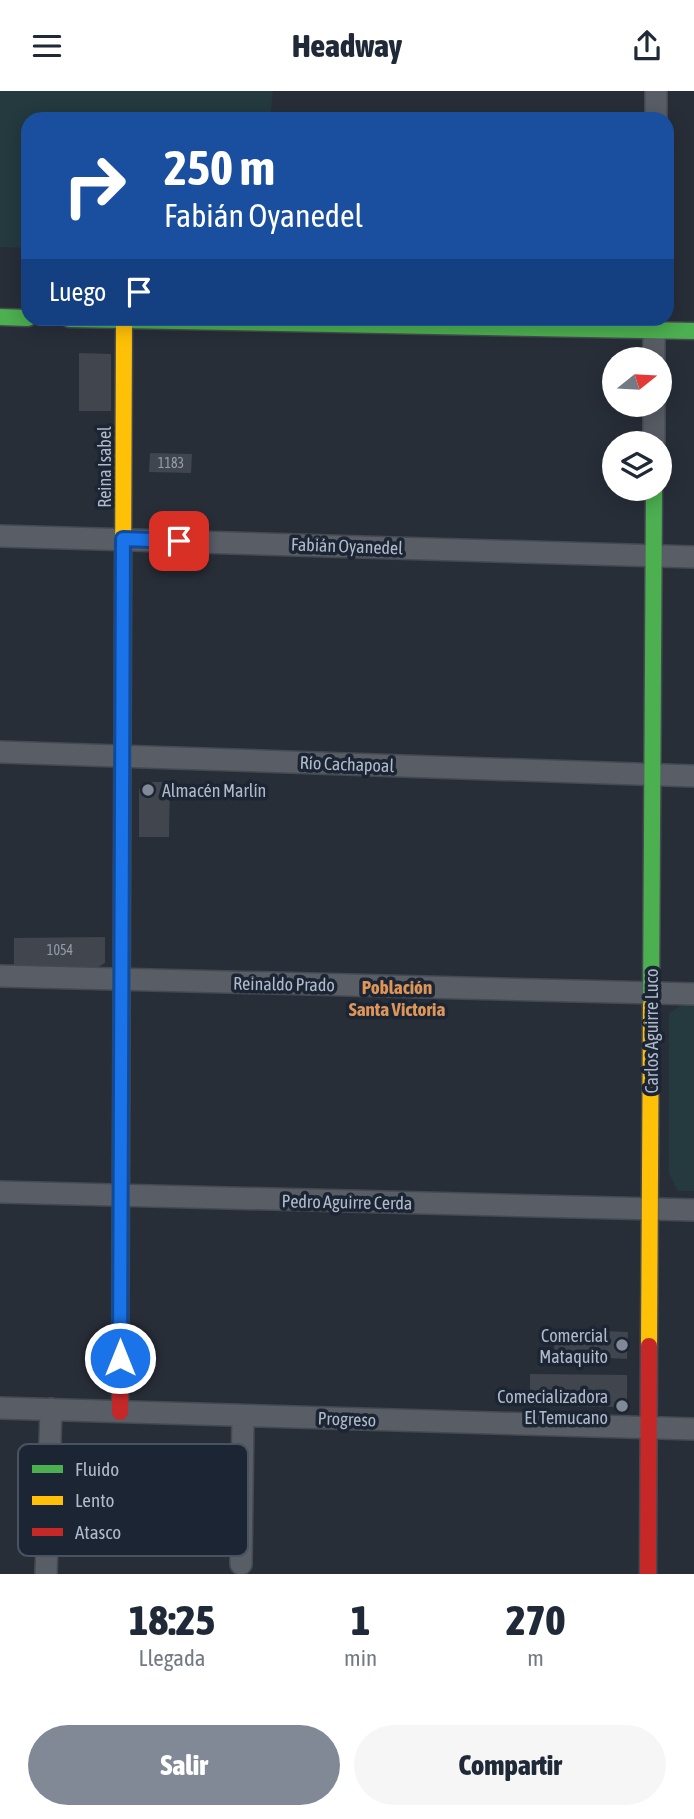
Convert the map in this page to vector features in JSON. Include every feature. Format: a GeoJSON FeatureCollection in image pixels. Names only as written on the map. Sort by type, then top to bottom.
{"type":"FeatureCollection","features":[{"type":"Feature","properties":{"kind":"street"},"geometry":{"type":"LineString","coordinates":[[656,91],[656,112]]}},
{"type":"Feature","properties":{"kind":"street"},"geometry":{"type":"LineString","coordinates":[[0,317],[21,318]]}},
{"type":"Feature","properties":{"kind":"street","name":"Reina Isabel"},"geometry":{"type":"LineString","coordinates":[[120,1412],[124,326]]}},
{"type":"Feature","properties":{"kind":"street"},"geometry":{"type":"LineString","coordinates":[[654,326],[654,347]]}},
{"type":"Feature","properties":{"kind":"street"},"geometry":{"type":"LineString","coordinates":[[665,326],[694,331]]}},
{"type":"Feature","properties":{"kind":"street","name":"Carlos Aguirre Luco"},"geometry":{"type":"LineString","coordinates":[[648,1574],[654,501]]}},
{"type":"Feature","properties":{"kind":"street","name":"Fabián Oyanedel"},"geometry":{"type":"LineString","coordinates":[[0,536],[694,557]]}},
{"type":"Feature","properties":{"kind":"street","name":"Río Cachapoal"},"geometry":{"type":"LineString","coordinates":[[0,752],[694,776]]}},
{"type":"Feature","properties":{"kind":"street","name":"Reinaldo Prado"},"geometry":{"type":"LineString","coordinates":[[0,976],[694,994]]}},
{"type":"Feature","properties":{"kind":"street","name":"Pedro Aguirre Cerda"},"geometry":{"type":"LineString","coordinates":[[0,1192],[694,1210]]}},
{"type":"Feature","properties":{"kind":"street","name":"Progreso"},"geometry":{"type":"LineString","coordinates":[[0,1408],[694,1429]]}},
{"type":"Feature","properties":{"kind":"street"},"geometry":{"type":"LineString","coordinates":[[50,1444],[51,1409]]}},
{"type":"Feature","properties":{"kind":"street"},"geometry":{"type":"LineString","coordinates":[[243,1416],[243,1444]]}},
{"type":"Feature","properties":{"kind":"street"},"geometry":{"type":"LineString","coordinates":[[46,1574],[47,1556]]}},
{"type":"Feature","properties":{"kind":"street"},"geometry":{"type":"LineString","coordinates":[[241,1556],[241,1564]]}},
{"type":"Feature","properties":{"kind":"green space"},"geometry":{"type":"Polygon","coordinates":[[[0,91],[273,91],[271,112],[21,112],[21,248],[0,247],[0,91]]]}},
{"type":"Feature","properties":{"kind":"green space"},"geometry":{"type":"Polygon","coordinates":[[[682,1005],[694,1005],[694,1191],[678,1191],[669,1173],[669,1013],[682,1005]]]}},
{"type":"Feature","properties":{"kind":"building"},"geometry":{"type":"Polygon","coordinates":[[[79,353],[111,354],[111,411],[79,411],[79,353]]]}},
{"type":"Feature","properties":{"kind":"building"},"geometry":{"type":"Polygon","coordinates":[[[150,453],[192,454],[191,473],[149,472],[150,453]]]}},
{"type":"Feature","properties":{"kind":"building"},"geometry":{"type":"Polygon","coordinates":[[[147,782],[170,782],[169,837],[139,837],[139,789],[147,782]]]}},
{"type":"Feature","properties":{"kind":"building"},"geometry":{"type":"Polygon","coordinates":[[[105,937],[105,963],[95,969],[14,969],[14,938],[105,937]]]}},
{"type":"Feature","properties":{"kind":"building"},"geometry":{"type":"Polygon","coordinates":[[[555,1329],[628,1332],[627,1359],[554,1355],[555,1329]]]}},
{"type":"Feature","properties":{"kind":"building"},"geometry":{"type":"Polygon","coordinates":[[[530,1374],[627,1375],[627,1407],[530,1406],[530,1374]]]}},
{"type":"Feature","properties":{"kind":"traffic: fast"},"geometry":{"type":"LineString","coordinates":[[0,317],[21,318]]}},
{"type":"Feature","properties":{"kind":"traffic: fast"},"geometry":{"type":"LineString","coordinates":[[434,326],[694,331]]}},
{"type":"Feature","properties":{"kind":"traffic: fast"},"geometry":{"type":"LineString","coordinates":[[651,1006],[654,501]]}},
{"type":"Feature","properties":{"kind":"traffic: fast"},"geometry":{"type":"LineString","coordinates":[[121,1160],[123,592]]}},
{"type":"Feature","properties":{"kind":"traffic: slow"},"geometry":{"type":"LineString","coordinates":[[123,592],[124,326]]}},
{"type":"Feature","properties":{"kind":"traffic: slow"},"geometry":{"type":"LineString","coordinates":[[649,1346],[651,1006]]}},
{"type":"Feature","properties":{"kind":"traffic: jam"},"geometry":{"type":"LineString","coordinates":[[120,1412],[121,1160]]}},
{"type":"Feature","properties":{"kind":"traffic: jam"},"geometry":{"type":"LineString","coordinates":[[648,1574],[649,1346]]}},
{"type":"Feature","properties":{"kind":"place","name":"Almacén Marlín"},"geometry":{"type":"Point","coordinates":[148,790]}},
{"type":"Feature","properties":{"kind":"place","name":"Comercial Mataquito"},"geometry":{"type":"Point","coordinates":[622,1345]}},
{"type":"Feature","properties":{"kind":"place","name":"Comecializadora El Temucano"},"geometry":{"type":"Point","coordinates":[622,1406]}},
{"type":"Feature","properties":{"kind":"district","name":"Población Santa Victoria"},"geometry":{"type":"Point","coordinates":[397,998]}},
{"type":"Feature","properties":{"kind":"route"},"geometry":{"type":"LineString","coordinates":[[120,1358],[123,539],[179,541]]}}]}
